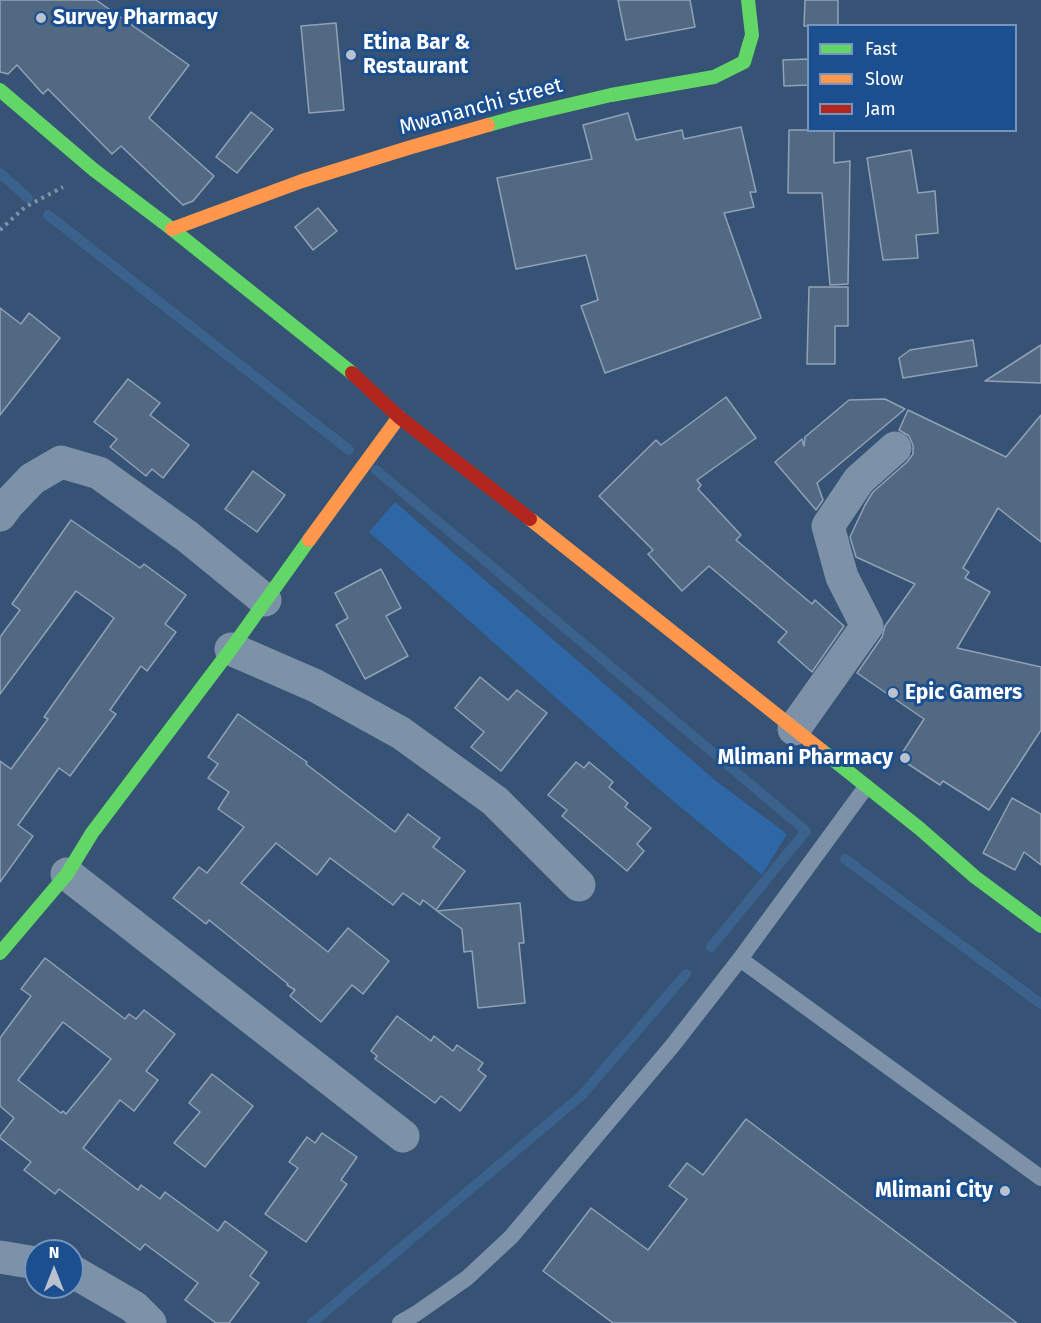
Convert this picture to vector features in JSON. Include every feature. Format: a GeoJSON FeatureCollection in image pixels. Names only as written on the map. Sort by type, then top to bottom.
{"type":"FeatureCollection","features":[{"type":"Feature","properties":{"kind":"street","name":"Mwananchi street"},"geometry":{"type":"LineString","coordinates":[[172,229],[302,181],[517,117],[611,95],[714,77],[744,62],[752,35],[748,0]]}},
{"type":"Feature","properties":{"kind":"street"},"geometry":{"type":"LineString","coordinates":[[0,90],[94,170],[342,364],[399,417],[919,828],[975,877],[1041,926]]}},
{"type":"Feature","properties":{"kind":"street"},"geometry":{"type":"LineString","coordinates":[[0,953],[67,874],[92,833],[231,649],[399,417]]}},
{"type":"Feature","properties":{"kind":"street"},"geometry":{"type":"LineString","coordinates":[[794,729],[867,626],[842,577],[828,526],[859,480],[895,448]]}},
{"type":"Feature","properties":{"kind":"street"},"geometry":{"type":"LineString","coordinates":[[0,515],[32,479],[61,462],[99,472],[188,537],[266,600]]}},
{"type":"Feature","properties":{"kind":"street"},"geometry":{"type":"LineString","coordinates":[[231,649],[316,686],[401,733],[495,801],[579,885]]}},
{"type":"Feature","properties":{"kind":"street"},"geometry":{"type":"LineString","coordinates":[[67,874],[403,1136]]}},
{"type":"Feature","properties":{"kind":"street"},"geometry":{"type":"LineString","coordinates":[[0,1257],[24,1261]]}},
{"type":"Feature","properties":{"kind":"street"},"geometry":{"type":"LineString","coordinates":[[84,1277],[134,1307],[150,1323]]}},
{"type":"Feature","properties":{"kind":"lane"},"geometry":{"type":"LineString","coordinates":[[400,1323],[467,1278],[511,1237],[674,1045],[867,788]]}},
{"type":"Feature","properties":{"kind":"lane"},"geometry":{"type":"LineString","coordinates":[[740,959],[1041,1178]]}},
{"type":"Feature","properties":{"kind":"path"},"geometry":{"type":"LineString","coordinates":[[0,230],[25,207],[94,170]]}},
{"type":"Feature","properties":{"kind":"shaded area"},"geometry":{"type":"Polygon","coordinates":[[[395,502],[716,781],[787,834],[762,875],[660,790],[369,532],[395,502]]]}},
{"type":"Feature","properties":{"kind":"building"},"geometry":{"type":"Polygon","coordinates":[[[0,0],[96,0],[189,65],[149,118],[214,176],[193,201],[183,205],[121,146],[112,154],[48,89],[43,94],[17,65],[8,74],[0,72],[0,0]]]}},
{"type":"Feature","properties":{"kind":"building"},"geometry":{"type":"Polygon","coordinates":[[[618,0],[690,0],[695,27],[626,40],[618,0]]]}},
{"type":"Feature","properties":{"kind":"building"},"geometry":{"type":"Polygon","coordinates":[[[805,0],[838,0],[838,24],[807,24],[804,26],[805,0]]]}},
{"type":"Feature","properties":{"kind":"building"},"geometry":{"type":"Polygon","coordinates":[[[336,23],[344,110],[309,113],[301,26],[336,23]]]}},
{"type":"Feature","properties":{"kind":"building"},"geometry":{"type":"Polygon","coordinates":[[[807,59],[807,85],[784,86],[783,60],[807,59]]]}},
{"type":"Feature","properties":{"kind":"building"},"geometry":{"type":"Polygon","coordinates":[[[251,112],[273,129],[237,173],[216,157],[251,112]]]}},
{"type":"Feature","properties":{"kind":"building"},"geometry":{"type":"Polygon","coordinates":[[[628,113],[636,140],[682,130],[684,139],[741,127],[756,192],[750,192],[754,207],[724,213],[761,318],[605,373],[581,306],[598,300],[586,255],[516,269],[497,178],[592,159],[583,125],[628,113]]]}},
{"type":"Feature","properties":{"kind":"building"},"geometry":{"type":"Polygon","coordinates":[[[789,130],[834,132],[834,163],[850,161],[848,284],[830,285],[822,193],[788,193],[789,130]]]}},
{"type":"Feature","properties":{"kind":"building"},"geometry":{"type":"Polygon","coordinates":[[[911,150],[918,193],[935,191],[938,233],[916,235],[918,258],[883,260],[867,158],[911,150]]]}},
{"type":"Feature","properties":{"kind":"building"},"geometry":{"type":"Polygon","coordinates":[[[318,208],[337,231],[313,250],[295,227],[318,208]]]}},
{"type":"Feature","properties":{"kind":"building"},"geometry":{"type":"Polygon","coordinates":[[[809,287],[848,287],[848,326],[835,326],[835,364],[807,364],[809,287]]]}},
{"type":"Feature","properties":{"kind":"building"},"geometry":{"type":"Polygon","coordinates":[[[0,308],[21,324],[29,313],[60,338],[0,415],[0,308]]]}},
{"type":"Feature","properties":{"kind":"building"},"geometry":{"type":"Polygon","coordinates":[[[973,340],[977,366],[903,378],[899,358],[910,350],[973,340]]]}},
{"type":"Feature","properties":{"kind":"building"},"geometry":{"type":"Polygon","coordinates":[[[1041,345],[1041,383],[985,381],[1041,345]]]}},
{"type":"Feature","properties":{"kind":"building"},"geometry":{"type":"Polygon","coordinates":[[[128,379],[160,403],[150,415],[189,445],[163,478],[152,469],[146,476],[110,447],[117,439],[94,422],[128,379]]]}},
{"type":"Feature","properties":{"kind":"building"},"geometry":{"type":"Polygon","coordinates":[[[726,397],[756,438],[697,480],[701,485],[698,489],[741,535],[736,540],[812,604],[815,600],[844,626],[812,672],[778,642],[787,632],[709,566],[682,591],[648,554],[653,550],[599,496],[656,440],[661,445],[726,397]]]}},
{"type":"Feature","properties":{"kind":"building"},"geometry":{"type":"Polygon","coordinates":[[[885,399],[905,409],[817,483],[823,500],[816,510],[775,462],[802,439],[804,446],[805,437],[849,400],[885,399]]]}},
{"type":"Feature","properties":{"kind":"building"},"geometry":{"type":"Polygon","coordinates":[[[908,410],[1006,457],[1041,415],[1041,542],[998,508],[963,568],[969,572],[965,578],[990,592],[957,648],[1041,667],[1041,730],[989,810],[943,781],[940,785],[899,758],[924,719],[857,673],[882,637],[885,626],[915,584],[856,557],[850,537],[873,492],[913,454],[913,445],[909,436],[899,430],[908,410]]]}},
{"type":"Feature","properties":{"kind":"building"},"geometry":{"type":"Polygon","coordinates":[[[253,471],[285,495],[257,532],[225,509],[253,471]]]}},
{"type":"Feature","properties":{"kind":"building"},"geometry":{"type":"Polygon","coordinates":[[[71,520],[140,568],[144,564],[186,595],[165,624],[176,632],[147,671],[141,666],[110,710],[116,714],[70,776],[59,768],[18,825],[33,836],[0,882],[0,761],[11,769],[48,719],[44,717],[114,618],[76,591],[0,694],[0,637],[20,610],[12,604],[71,520]]]}},
{"type":"Feature","properties":{"kind":"building"},"geometry":{"type":"Polygon","coordinates":[[[381,569],[401,608],[386,616],[408,656],[365,679],[336,625],[348,618],[335,593],[381,569]]]}},
{"type":"Feature","properties":{"kind":"building"},"geometry":{"type":"Polygon","coordinates":[[[480,677],[508,700],[517,690],[547,713],[501,771],[471,747],[484,732],[455,708],[480,677]]]}},
{"type":"Feature","properties":{"kind":"building"},"geometry":{"type":"Polygon","coordinates":[[[238,714],[307,762],[306,764],[395,832],[408,814],[440,838],[433,847],[465,871],[436,910],[423,900],[420,905],[403,893],[393,905],[330,858],[317,875],[276,843],[241,883],[328,952],[348,928],[389,961],[363,994],[352,985],[321,1022],[290,996],[295,990],[288,984],[209,920],[206,924],[173,898],[199,867],[207,873],[244,827],[218,809],[229,792],[208,778],[218,764],[208,757],[238,714]]]}},
{"type":"Feature","properties":{"kind":"building"},"geometry":{"type":"Polygon","coordinates":[[[576,762],[584,768],[589,762],[613,782],[609,787],[628,803],[625,807],[651,828],[637,844],[644,851],[627,871],[562,816],[567,810],[548,795],[576,762]]]}},
{"type":"Feature","properties":{"kind":"building"},"geometry":{"type":"Polygon","coordinates":[[[1012,798],[1041,814],[1041,865],[1024,852],[1015,870],[983,853],[1012,798]]]}},
{"type":"Feature","properties":{"kind":"building"},"geometry":{"type":"Polygon","coordinates":[[[520,903],[524,943],[519,943],[525,1003],[478,1008],[472,951],[464,952],[462,929],[437,911],[520,903]]]}},
{"type":"Feature","properties":{"kind":"building"},"geometry":{"type":"Polygon","coordinates":[[[45,958],[125,1019],[129,1014],[136,1019],[144,1010],[175,1034],[146,1071],[158,1080],[134,1111],[120,1100],[83,1148],[138,1190],[141,1185],[160,1199],[165,1192],[218,1231],[225,1221],[267,1252],[250,1276],[259,1283],[229,1323],[216,1323],[185,1300],[198,1283],[145,1244],[140,1250],[59,1189],[55,1194],[24,1170],[31,1162],[0,1138],[14,1118],[0,1106],[0,1038],[31,996],[21,989],[45,958]],[[63,1022],[18,1080],[61,1113],[63,1111],[66,1114],[111,1059],[63,1022]]]}},
{"type":"Feature","properties":{"kind":"building"},"geometry":{"type":"Polygon","coordinates":[[[397,1016],[431,1041],[434,1036],[453,1051],[457,1045],[483,1063],[478,1070],[486,1076],[460,1111],[441,1096],[435,1103],[375,1059],[377,1056],[371,1051],[397,1016]]]}},
{"type":"Feature","properties":{"kind":"building"},"geometry":{"type":"Polygon","coordinates":[[[212,1074],[253,1106],[205,1167],[174,1143],[200,1112],[189,1103],[212,1074]]]}},
{"type":"Feature","properties":{"kind":"building"},"geometry":{"type":"Polygon","coordinates":[[[746,1119],[1017,1323],[613,1323],[543,1271],[591,1208],[648,1250],[687,1199],[669,1186],[687,1163],[703,1175],[746,1119]]]}},
{"type":"Feature","properties":{"kind":"building"},"geometry":{"type":"Polygon","coordinates":[[[322,1133],[357,1157],[341,1180],[347,1184],[306,1242],[265,1214],[298,1168],[289,1162],[307,1137],[315,1143],[322,1133]]]}},
{"type":"Feature","properties":{"kind":"waterway"},"geometry":{"type":"LineString","coordinates":[[0,173],[28,198]]}},
{"type":"Feature","properties":{"kind":"waterway"},"geometry":{"type":"LineString","coordinates":[[48,215],[349,450]]}},
{"type":"Feature","properties":{"kind":"waterway"},"geometry":{"type":"LineString","coordinates":[[376,470],[806,831],[711,947]]}},
{"type":"Feature","properties":{"kind":"waterway"},"geometry":{"type":"LineString","coordinates":[[845,859],[1041,1004]]}},
{"type":"Feature","properties":{"kind":"waterway"},"geometry":{"type":"LineString","coordinates":[[312,1323],[582,1095],[686,974]]}},
{"type":"Feature","properties":{"kind":"traffic: fast"},"geometry":{"type":"LineString","coordinates":[[488,125],[611,95],[714,77],[744,62],[752,35],[748,0]]}},
{"type":"Feature","properties":{"kind":"traffic: fast"},"geometry":{"type":"LineString","coordinates":[[0,90],[94,170],[172,229],[352,373]]}},
{"type":"Feature","properties":{"kind":"traffic: fast"},"geometry":{"type":"LineString","coordinates":[[0,953],[67,874],[92,833],[231,649],[309,540]]}},
{"type":"Feature","properties":{"kind":"traffic: fast"},"geometry":{"type":"LineString","coordinates":[[821,750],[919,828],[975,877],[1041,926]]}},
{"type":"Feature","properties":{"kind":"traffic: slow"},"geometry":{"type":"LineString","coordinates":[[172,229],[302,181],[488,125]]}},
{"type":"Feature","properties":{"kind":"traffic: slow"},"geometry":{"type":"LineString","coordinates":[[309,540],[399,417]]}},
{"type":"Feature","properties":{"kind":"traffic: slow"},"geometry":{"type":"LineString","coordinates":[[530,519],[821,750]]}},
{"type":"Feature","properties":{"kind":"traffic: jam"},"geometry":{"type":"LineString","coordinates":[[352,373],[399,417],[530,519]]}},
{"type":"Feature","properties":{"kind":"place","name":"Survey Pharmacy"},"geometry":{"type":"Point","coordinates":[41,18]}},
{"type":"Feature","properties":{"kind":"place","name":"Etina Bar & Restaurant"},"geometry":{"type":"Point","coordinates":[351,55]}},
{"type":"Feature","properties":{"kind":"place","name":"Epic Gamers"},"geometry":{"type":"Point","coordinates":[893,693]}},
{"type":"Feature","properties":{"kind":"place","name":"Mlimani Pharmacy"},"geometry":{"type":"Point","coordinates":[905,758]}},
{"type":"Feature","properties":{"kind":"place","name":"Mlimani City"},"geometry":{"type":"Point","coordinates":[1005,1191]}}]}
